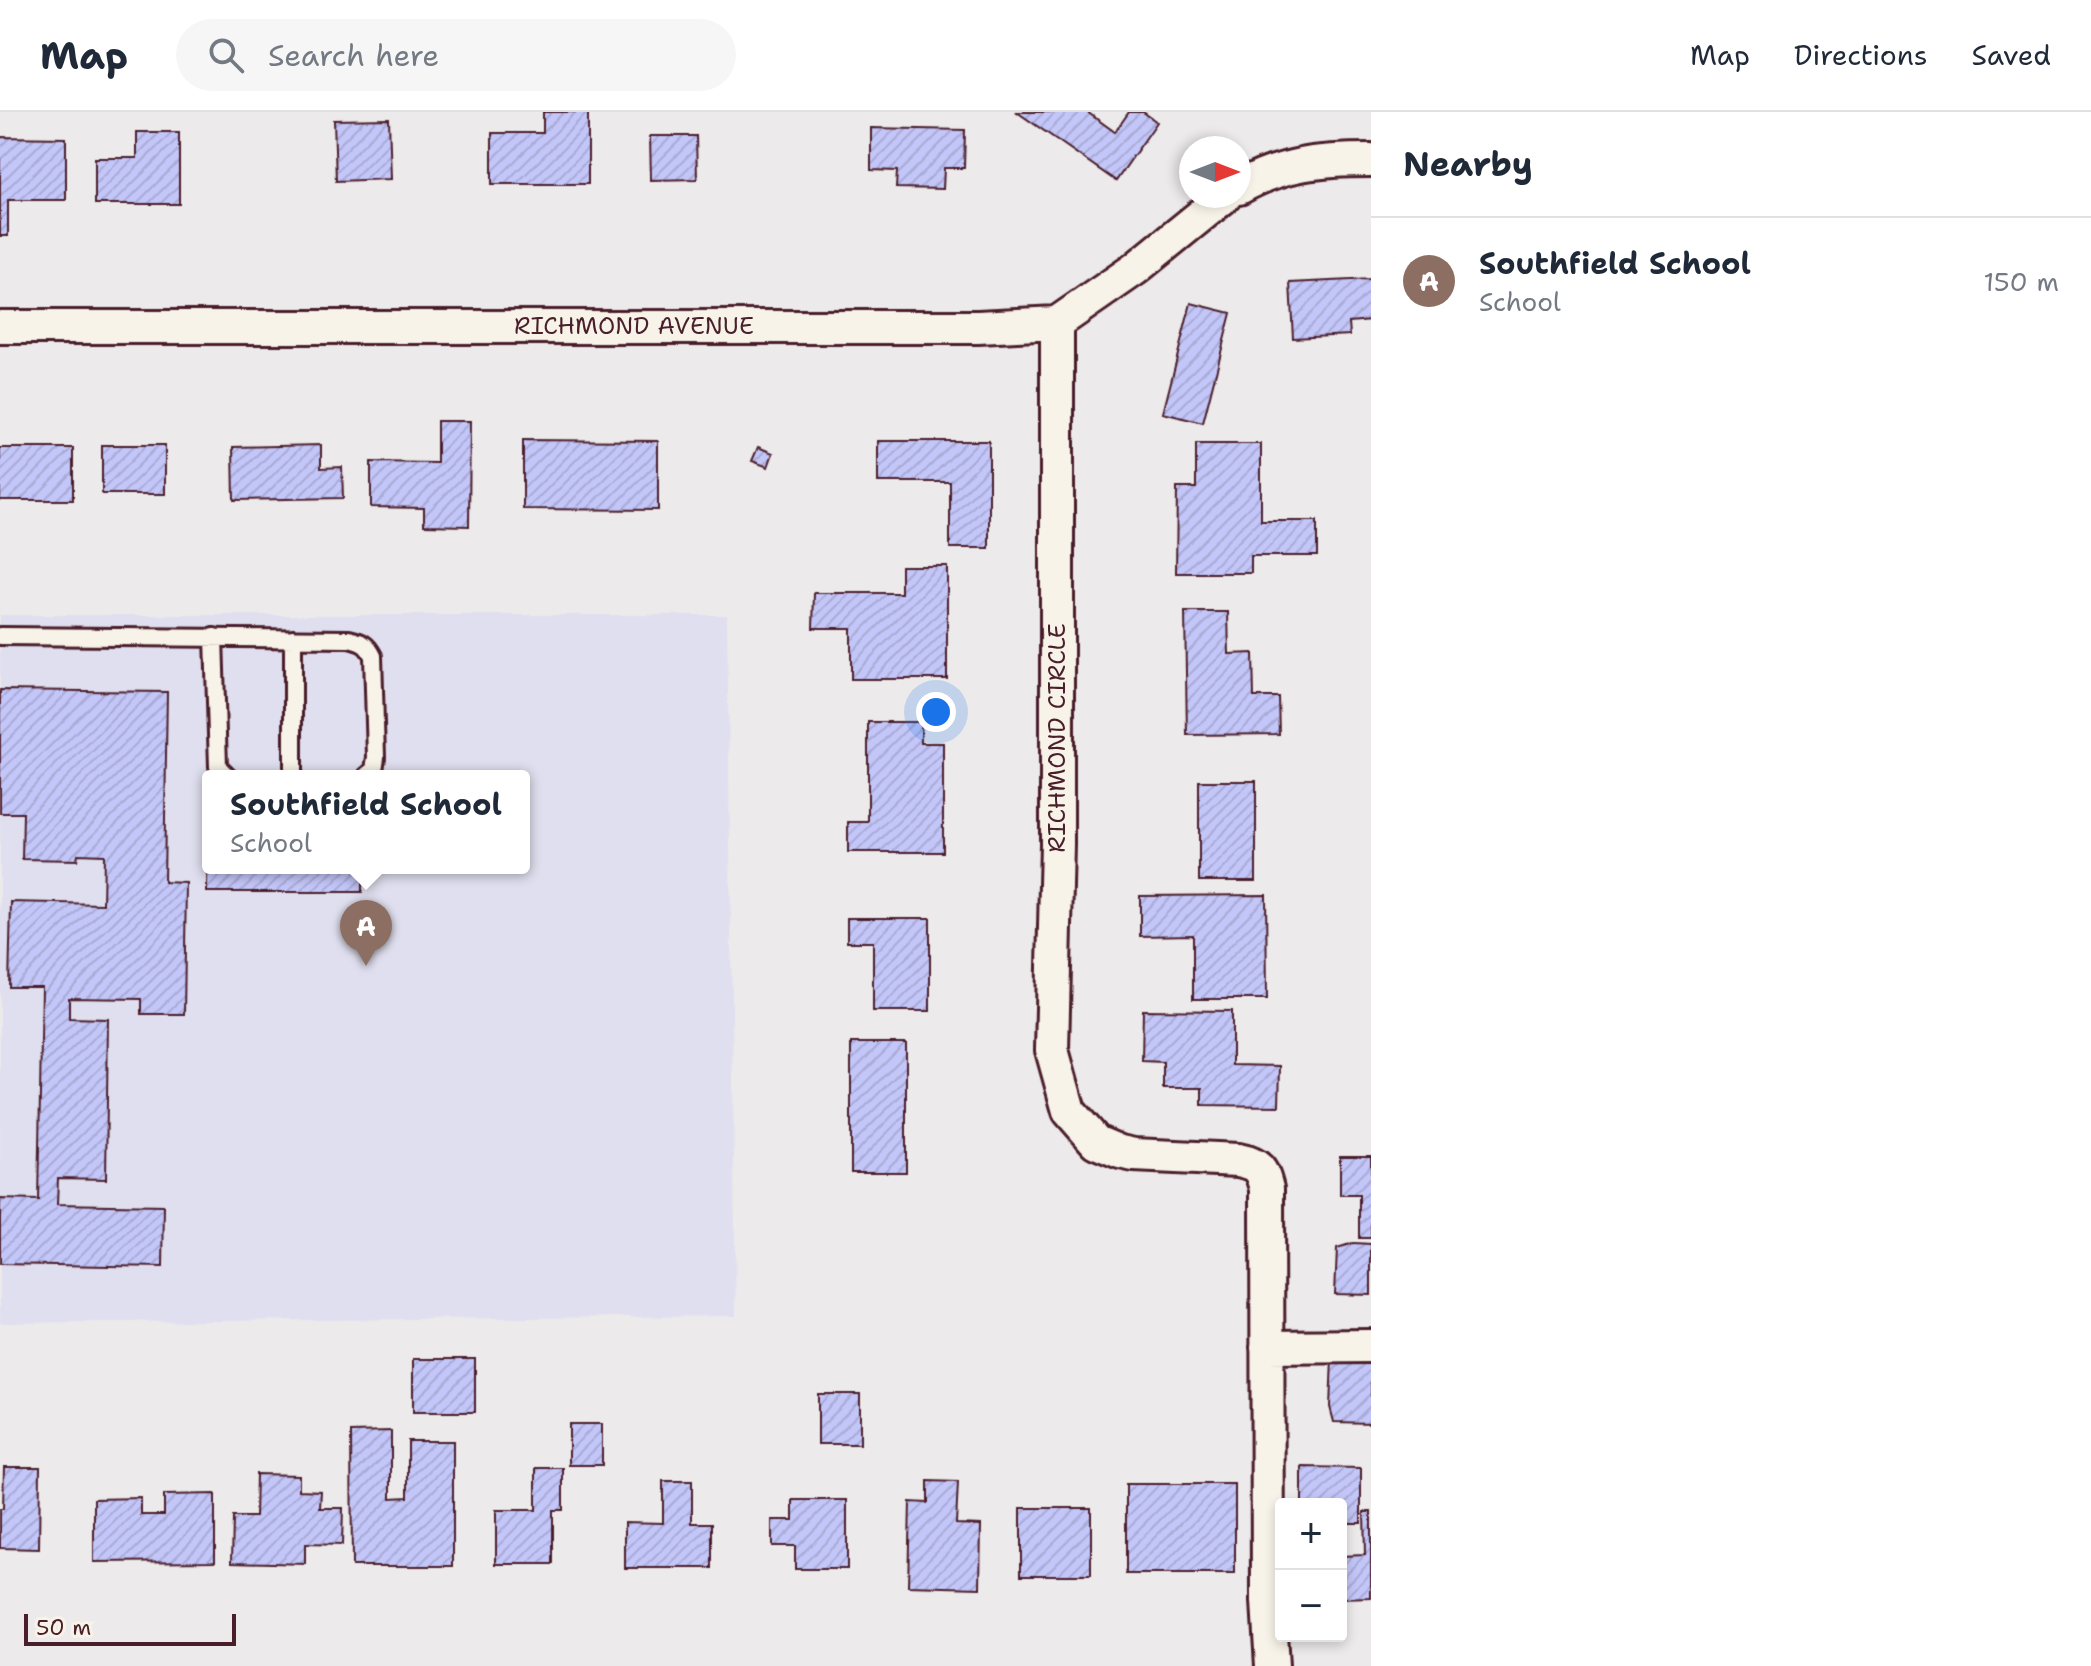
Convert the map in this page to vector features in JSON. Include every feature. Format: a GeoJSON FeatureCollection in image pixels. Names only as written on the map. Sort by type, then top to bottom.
{"type":"FeatureCollection","features":[{"type":"Feature","properties":{"kind":"street"},"geometry":{"type":"LineString","coordinates":[[1251,182],[1278,169],[1301,164],[1371,160]]}},
{"type":"Feature","properties":{"kind":"street"},"geometry":{"type":"LineString","coordinates":[[1057,323],[1135,269],[1210,208]]}},
{"type":"Feature","properties":{"kind":"street","name":"RICHMOND AVENUE"},"geometry":{"type":"LineString","coordinates":[[0,327],[978,327],[1057,323]]}},
{"type":"Feature","properties":{"kind":"street","name":"RICHMOND CIRCLE"},"geometry":{"type":"LineString","coordinates":[[1057,323],[1057,844],[1052,1050],[1069,1111],[1096,1142],[1134,1155],[1238,1160],[1258,1167],[1267,1189],[1267,1347]]}},
{"type":"Feature","properties":{"kind":"street"},"geometry":{"type":"LineString","coordinates":[[1272,1666],[1268,1601],[1267,1347],[1371,1346]]}},
{"type":"Feature","properties":{"kind":"lane"},"geometry":{"type":"LineString","coordinates":[[0,636],[293,638],[363,642],[373,656],[374,770]]}},
{"type":"Feature","properties":{"kind":"lane"},"geometry":{"type":"LineString","coordinates":[[214,637],[218,767],[221,770]]}},
{"type":"Feature","properties":{"kind":"lane"},"geometry":{"type":"LineString","coordinates":[[293,638],[293,770]]}},
{"type":"Feature","properties":{"kind":"shaded area"},"geometry":{"type":"Polygon","coordinates":[[[0,615],[727,615],[736,1316],[0,1323],[0,615]]]}},
{"type":"Feature","properties":{"kind":"building"},"geometry":{"type":"Polygon","coordinates":[[[543,112],[588,112],[588,184],[492,184],[492,133],[543,133],[543,112]]]}},
{"type":"Feature","properties":{"kind":"building"},"geometry":{"type":"Polygon","coordinates":[[[1017,112],[1087,112],[1115,132],[1129,112],[1143,112],[1157,122],[1116,181],[1017,112]]]}},
{"type":"Feature","properties":{"kind":"building"},"geometry":{"type":"Polygon","coordinates":[[[389,119],[391,179],[336,181],[334,120],[389,119]]]}},
{"type":"Feature","properties":{"kind":"building"},"geometry":{"type":"Polygon","coordinates":[[[871,128],[965,130],[964,168],[944,168],[943,189],[896,188],[897,171],[871,170],[871,128]]]}},
{"type":"Feature","properties":{"kind":"building"},"geometry":{"type":"Polygon","coordinates":[[[137,132],[179,132],[179,204],[95,204],[95,158],[137,158],[137,132]]]}},
{"type":"Feature","properties":{"kind":"building"},"geometry":{"type":"Polygon","coordinates":[[[650,136],[696,136],[697,179],[651,180],[650,136]]]}},
{"type":"Feature","properties":{"kind":"building"},"geometry":{"type":"Polygon","coordinates":[[[0,137],[66,138],[66,200],[8,200],[8,236],[0,236],[0,137]]]}},
{"type":"Feature","properties":{"kind":"building"},"geometry":{"type":"Polygon","coordinates":[[[1371,279],[1371,320],[1349,322],[1350,335],[1293,338],[1290,283],[1371,279]]]}},
{"type":"Feature","properties":{"kind":"building"},"geometry":{"type":"Polygon","coordinates":[[[1191,303],[1231,313],[1203,423],[1163,413],[1191,303]]]}},
{"type":"Feature","properties":{"kind":"building"},"geometry":{"type":"Polygon","coordinates":[[[437,421],[470,421],[469,526],[424,525],[424,508],[371,507],[371,462],[437,463],[437,421]]]}},
{"type":"Feature","properties":{"kind":"building"},"geometry":{"type":"Polygon","coordinates":[[[523,440],[658,441],[658,510],[523,509],[523,440]]]}},
{"type":"Feature","properties":{"kind":"building"},"geometry":{"type":"Polygon","coordinates":[[[878,441],[989,441],[989,548],[950,548],[950,482],[878,482],[878,441]]]}},
{"type":"Feature","properties":{"kind":"building"},"geometry":{"type":"Polygon","coordinates":[[[1196,444],[1261,444],[1261,521],[1317,521],[1317,556],[1251,556],[1251,573],[1176,573],[1177,488],[1196,488],[1196,444]]]}},
{"type":"Feature","properties":{"kind":"building"},"geometry":{"type":"Polygon","coordinates":[[[102,445],[165,445],[165,494],[102,494],[102,445]]]}},
{"type":"Feature","properties":{"kind":"building"},"geometry":{"type":"Polygon","coordinates":[[[321,445],[321,468],[342,467],[343,498],[234,500],[233,447],[321,445]]]}},
{"type":"Feature","properties":{"kind":"building"},"geometry":{"type":"Polygon","coordinates":[[[758,447],[773,453],[768,467],[752,461],[758,447]]]}},
{"type":"Feature","properties":{"kind":"building"},"geometry":{"type":"Polygon","coordinates":[[[0,448],[73,448],[73,500],[0,500],[0,448]]]}},
{"type":"Feature","properties":{"kind":"building"},"geometry":{"type":"Polygon","coordinates":[[[901,566],[947,566],[947,679],[851,679],[851,628],[813,628],[814,593],[901,593],[901,566]]]}},
{"type":"Feature","properties":{"kind":"building"},"geometry":{"type":"Polygon","coordinates":[[[1185,612],[1228,612],[1229,654],[1253,653],[1254,697],[1278,697],[1279,734],[1187,735],[1185,612]]]}},
{"type":"Feature","properties":{"kind":"building"},"geometry":{"type":"Polygon","coordinates":[[[0,690],[167,692],[164,882],[186,883],[184,1014],[141,1014],[141,999],[69,998],[69,1018],[108,1019],[106,1179],[58,1178],[57,1204],[164,1206],[163,1267],[0,1264],[0,1199],[38,1200],[42,987],[9,987],[11,902],[103,904],[104,855],[78,854],[77,860],[22,859],[23,813],[0,813],[0,690]]]}},
{"type":"Feature","properties":{"kind":"building"},"geometry":{"type":"Polygon","coordinates":[[[868,722],[921,722],[921,743],[943,743],[943,852],[848,852],[848,822],[868,822],[868,722]]]}},
{"type":"Feature","properties":{"kind":"building"},"geometry":{"type":"Polygon","coordinates":[[[1199,781],[1256,781],[1256,881],[1199,881],[1199,781]]]}},
{"type":"Feature","properties":{"kind":"building"},"geometry":{"type":"Polygon","coordinates":[[[207,874],[362,874],[362,892],[207,892],[207,874]]]}},
{"type":"Feature","properties":{"kind":"building"},"geometry":{"type":"Polygon","coordinates":[[[1266,895],[1267,999],[1193,999],[1193,935],[1140,936],[1140,896],[1266,895]]]}},
{"type":"Feature","properties":{"kind":"building"},"geometry":{"type":"Polygon","coordinates":[[[847,918],[930,918],[930,1011],[873,1011],[873,942],[847,942],[847,918]]]}},
{"type":"Feature","properties":{"kind":"building"},"geometry":{"type":"Polygon","coordinates":[[[1143,1010],[1232,1011],[1232,1065],[1280,1066],[1279,1106],[1202,1105],[1202,1088],[1163,1088],[1163,1062],[1142,1061],[1143,1010]]]}},
{"type":"Feature","properties":{"kind":"building"},"geometry":{"type":"Polygon","coordinates":[[[851,1043],[906,1043],[906,1172],[851,1172],[851,1043]]]}},
{"type":"Feature","properties":{"kind":"building"},"geometry":{"type":"Polygon","coordinates":[[[1340,1156],[1371,1156],[1371,1238],[1359,1238],[1359,1195],[1340,1195],[1340,1156]]]}},
{"type":"Feature","properties":{"kind":"building"},"geometry":{"type":"Polygon","coordinates":[[[1353,1243],[1371,1244],[1371,1295],[1335,1294],[1337,1248],[1353,1243]]]}},
{"type":"Feature","properties":{"kind":"building"},"geometry":{"type":"Polygon","coordinates":[[[1332,1358],[1371,1360],[1371,1423],[1334,1422],[1330,1407],[1332,1358]]]}},
{"type":"Feature","properties":{"kind":"building"},"geometry":{"type":"Polygon","coordinates":[[[413,1359],[475,1359],[475,1412],[413,1412],[413,1359]]]}},
{"type":"Feature","properties":{"kind":"building"},"geometry":{"type":"Polygon","coordinates":[[[818,1394],[860,1394],[860,1444],[818,1444],[818,1394]]]}},
{"type":"Feature","properties":{"kind":"building"},"geometry":{"type":"Polygon","coordinates":[[[569,1424],[602,1424],[602,1465],[569,1465],[569,1424]]]}},
{"type":"Feature","properties":{"kind":"building"},"geometry":{"type":"Polygon","coordinates":[[[391,1431],[391,1498],[408,1497],[408,1441],[453,1441],[453,1566],[352,1566],[351,1432],[391,1431]]]}},
{"type":"Feature","properties":{"kind":"building"},"geometry":{"type":"Polygon","coordinates":[[[4,1467],[40,1467],[39,1549],[0,1548],[4,1467]]]}},
{"type":"Feature","properties":{"kind":"building"},"geometry":{"type":"Polygon","coordinates":[[[1302,1467],[1361,1468],[1361,1523],[1347,1523],[1347,1498],[1302,1498],[1302,1467]]]}},
{"type":"Feature","properties":{"kind":"building"},"geometry":{"type":"Polygon","coordinates":[[[536,1468],[563,1468],[563,1510],[553,1510],[553,1564],[496,1564],[496,1510],[536,1510],[536,1468]]]}},
{"type":"Feature","properties":{"kind":"building"},"geometry":{"type":"Polygon","coordinates":[[[256,1474],[299,1475],[299,1490],[321,1491],[320,1508],[343,1508],[342,1545],[305,1544],[305,1564],[232,1562],[233,1517],[255,1517],[256,1474]]]}},
{"type":"Feature","properties":{"kind":"building"},"geometry":{"type":"Polygon","coordinates":[[[663,1481],[692,1481],[692,1523],[712,1523],[712,1568],[625,1568],[625,1522],[663,1523],[663,1481]]]}},
{"type":"Feature","properties":{"kind":"building"},"geometry":{"type":"Polygon","coordinates":[[[928,1481],[958,1482],[956,1524],[981,1525],[980,1588],[908,1586],[910,1502],[928,1503],[928,1481]]]}},
{"type":"Feature","properties":{"kind":"building"},"geometry":{"type":"Polygon","coordinates":[[[1126,1484],[1235,1484],[1235,1574],[1126,1574],[1126,1484]]]}},
{"type":"Feature","properties":{"kind":"building"},"geometry":{"type":"Polygon","coordinates":[[[215,1494],[215,1561],[94,1562],[94,1499],[141,1498],[141,1515],[164,1515],[164,1495],[215,1494]]]}},
{"type":"Feature","properties":{"kind":"building"},"geometry":{"type":"Polygon","coordinates":[[[793,1500],[847,1500],[847,1569],[795,1569],[795,1546],[772,1546],[772,1520],[793,1520],[793,1500]]]}},
{"type":"Feature","properties":{"kind":"building"},"geometry":{"type":"Polygon","coordinates":[[[1021,1508],[1091,1508],[1091,1575],[1021,1575],[1021,1508]]]}},
{"type":"Feature","properties":{"kind":"building"},"geometry":{"type":"Polygon","coordinates":[[[1364,1512],[1371,1512],[1371,1598],[1347,1599],[1347,1556],[1365,1555],[1364,1512]]]}},
{"type":"Feature","properties":{"kind":"place","name":"Southfield School"},"geometry":{"type":"Point","coordinates":[366,966]}}]}
